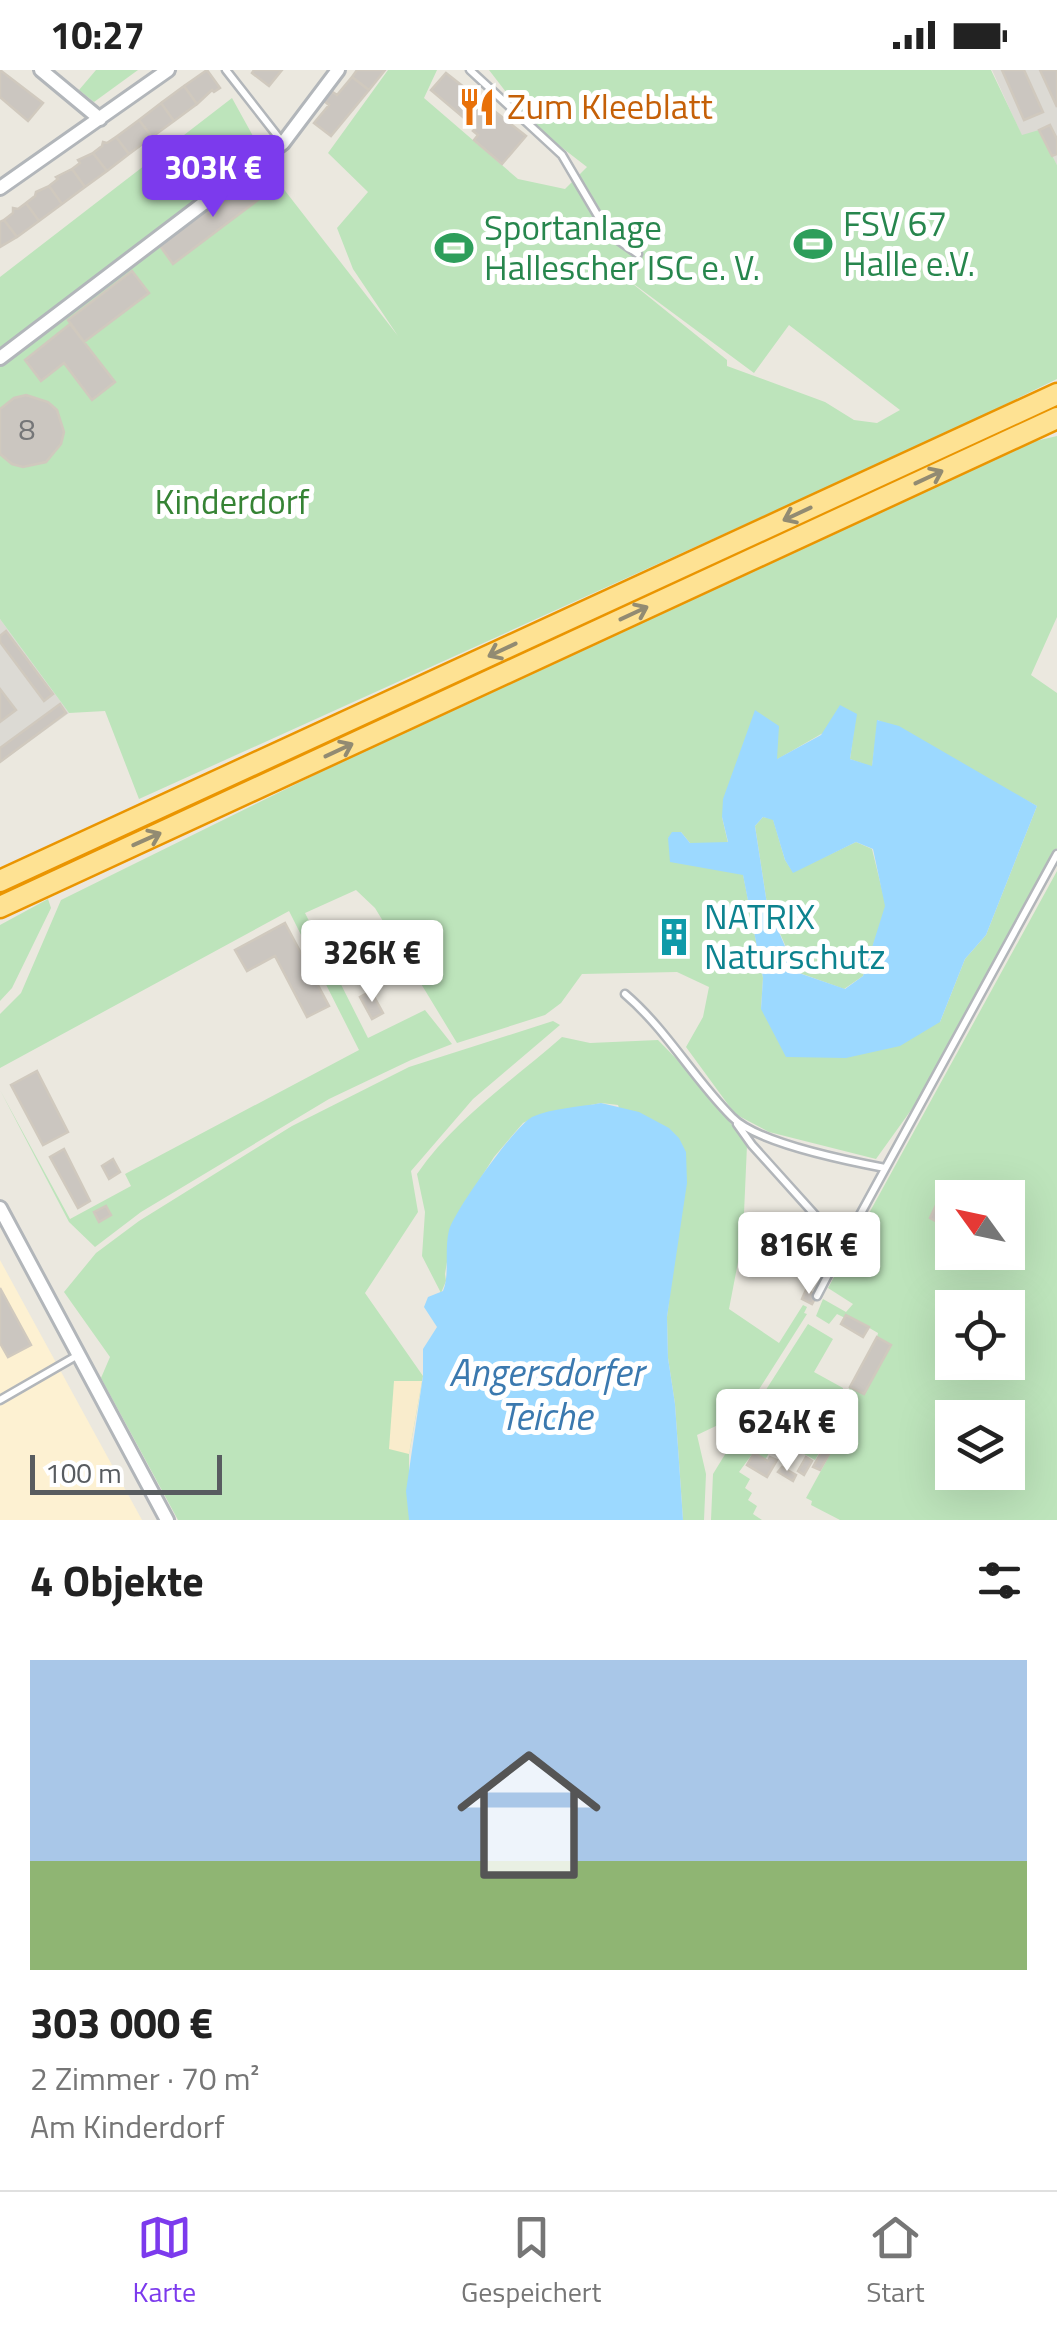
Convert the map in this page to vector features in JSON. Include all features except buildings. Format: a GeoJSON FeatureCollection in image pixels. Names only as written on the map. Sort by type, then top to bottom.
{"type":"FeatureCollection","features":[{"type":"Feature","properties":{"kind":"highway"},"geometry":{"type":"LineString","coordinates":[[0,881],[1057,394]]}},
{"type":"Feature","properties":{"kind":"highway"},"geometry":{"type":"LineString","coordinates":[[0,907],[1057,418]]}},
{"type":"Feature","properties":{"kind":"highway"},"geometry":{"type":"LineString","coordinates":[[0,872],[57,855]]}},
{"type":"Feature","properties":{"kind":"highway"},"geometry":{"type":"LineString","coordinates":[[0,916],[38,890]]}},
{"type":"Feature","properties":{"kind":"street"},"geometry":{"type":"LineString","coordinates":[[41,70],[100,119]]}},
{"type":"Feature","properties":{"kind":"street"},"geometry":{"type":"LineString","coordinates":[[0,188],[168,70]]}},
{"type":"Feature","properties":{"kind":"street"},"geometry":{"type":"LineString","coordinates":[[0,358],[283,143],[338,70]]}},
{"type":"Feature","properties":{"kind":"street"},"geometry":{"type":"LineString","coordinates":[[2,1218],[167,1520]]}},
{"type":"Feature","properties":{"kind":"lane"},"geometry":{"type":"LineString","coordinates":[[226,70],[283,143]]}},
{"type":"Feature","properties":{"kind":"lane"},"geometry":{"type":"LineString","coordinates":[[470,70],[562,154],[608,233],[638,254]]}},
{"type":"Feature","properties":{"kind":"lane"},"geometry":{"type":"LineString","coordinates":[[817,1296],[1057,854]]}},
{"type":"Feature","properties":{"kind":"lane"},"geometry":{"type":"LineString","coordinates":[[626,994],[648,1012],[752,1146],[842,1246]]}},
{"type":"Feature","properties":{"kind":"lane"},"geometry":{"type":"LineString","coordinates":[[734,1119],[757,1134],[885,1168]]}},
{"type":"Feature","properties":{"kind":"lane"},"geometry":{"type":"LineString","coordinates":[[0,1400],[80,1355]]}},
{"type":"Feature","properties":{"kind":"shaded area"},"geometry":{"type":"Polygon","coordinates":[[[992,70],[1057,70],[1057,165],[1052,156],[1022,136],[992,70]]]}},
{"type":"Feature","properties":{"kind":"shaded area"},"geometry":{"type":"Polygon","coordinates":[[[0,619],[69,713],[0,763],[0,619]]]}},
{"type":"Feature","properties":{"kind":"shaded area"},"geometry":{"type":"Polygon","coordinates":[[[0,1260],[142,1520],[0,1520],[0,1260]]]}},
{"type":"Feature","properties":{"kind":"green space"},"geometry":{"type":"Polygon","coordinates":[[[96,70],[138,70],[94,102],[79,90],[96,70]]]}},
{"type":"Feature","properties":{"kind":"green space","name":"Kinderdorf"},"geometry":{"type":"Polygon","coordinates":[[[388,70],[437,70],[424,98],[518,179],[565,189],[587,167],[530,123],[489,70],[991,70],[1022,135],[1039,130],[1057,165],[1057,379],[949,432],[139,799],[105,711],[69,713],[0,619],[0,277],[232,98],[279,183],[398,336],[353,269],[337,228],[368,192],[328,153],[388,70]],[[623,276],[727,360],[727,366],[825,402],[854,420],[877,423],[900,410],[789,325],[754,373],[623,276]]]}},
{"type":"Feature","properties":{"kind":"green space"},"geometry":{"type":"Polygon","coordinates":[[[1057,436],[1057,617],[1031,675],[1057,693],[1057,848],[942,1058],[876,1159],[769,1132],[735,1114],[686,1047],[703,1017],[709,987],[677,972],[582,974],[561,1003],[545,1015],[457,1043],[375,908],[356,890],[305,913],[368,1038],[425,1010],[452,1044],[329,1099],[141,1212],[95,1247],[69,1222],[0,1090],[70,1219],[131,1186],[125,1174],[359,1050],[289,911],[0,1068],[0,1014],[21,993],[61,900],[420,723],[1023,444],[1057,436]],[[856,714],[776,760],[722,817],[728,843],[690,843],[681,832],[668,838],[743,874],[763,978],[761,1009],[940,1022],[965,959],[986,935],[1037,806],[878,720],[872,767],[850,759],[856,714]]]}},
{"type":"Feature","properties":{"kind":"green space"},"geometry":{"type":"Polygon","coordinates":[[[763,817],[773,819],[785,860],[793,872],[856,842],[872,849],[886,906],[863,976],[844,989],[797,972],[767,904],[755,826],[763,817]]]}},
{"type":"Feature","properties":{"kind":"green space"},"geometry":{"type":"Polygon","coordinates":[[[1057,871],[1057,1520],[840,1520],[811,1505],[812,1501],[806,1498],[840,1436],[831,1432],[815,1460],[795,1449],[790,1457],[768,1441],[753,1410],[808,1324],[833,1339],[814,1372],[843,1388],[843,1414],[822,1402],[813,1419],[842,1435],[842,1449],[846,1449],[848,1391],[850,1387],[864,1394],[891,1345],[847,1315],[845,1318],[837,1314],[829,1324],[816,1316],[823,1299],[846,1312],[853,1304],[828,1288],[1057,871]]]}},
{"type":"Feature","properties":{"kind":"green space"},"geometry":{"type":"Polygon","coordinates":[[[48,899],[51,908],[12,988],[0,1001],[0,925],[48,899]]]}},
{"type":"Feature","properties":{"kind":"green space"},"geometry":{"type":"Polygon","coordinates":[[[553,1021],[560,1025],[473,1099],[411,1171],[418,1212],[365,1293],[423,1376],[409,1454],[409,1520],[178,1520],[101,1378],[110,1357],[64,1292],[96,1253],[139,1221],[292,1126],[409,1067],[553,1021]]]}},
{"type":"Feature","properties":{"kind":"green space"},"geometry":{"type":"Polygon","coordinates":[[[562,1037],[590,1043],[658,1040],[703,1086],[747,1145],[743,1236],[729,1309],[779,1343],[803,1305],[807,1307],[807,1314],[737,1424],[729,1419],[723,1428],[718,1425],[697,1435],[706,1474],[704,1520],[683,1520],[668,1358],[667,1317],[674,1261],[618,1105],[601,1103],[539,1115],[523,1123],[494,1157],[454,1220],[441,1293],[422,1256],[425,1212],[417,1174],[466,1118],[562,1037]]]}},
{"type":"Feature","properties":{"kind":"green space"},"geometry":{"type":"Polygon","coordinates":[[[743,1425],[756,1437],[757,1445],[769,1453],[765,1460],[753,1453],[739,1472],[750,1479],[745,1488],[752,1493],[748,1500],[757,1506],[753,1514],[762,1520],[711,1520],[713,1474],[743,1425]]]}},
{"type":"Feature","properties":{"kind":"sand"},"geometry":{"type":"Polygon","coordinates":[[[394,1381],[422,1381],[409,1454],[389,1449],[394,1381]]]}},
{"type":"Feature","properties":{"kind":"water"},"geometry":{"type":"Polygon","coordinates":[[[840,705],[857,714],[850,759],[872,766],[877,720],[899,726],[1037,806],[986,935],[965,959],[940,1022],[900,1046],[846,1058],[786,1057],[761,1009],[763,978],[743,875],[670,862],[668,838],[672,832],[681,832],[690,843],[728,842],[722,817],[723,799],[755,710],[779,726],[777,759],[821,735],[840,705]],[[763,817],[755,826],[767,904],[796,972],[845,989],[863,976],[885,906],[873,849],[856,842],[793,873],[773,820],[763,817]]]}},
{"type":"Feature","properties":{"kind":"water","name":"Angersdorfer Teiche"},"geometry":{"type":"Polygon","coordinates":[[[601,1103],[639,1112],[669,1128],[686,1152],[687,1183],[667,1317],[683,1520],[409,1520],[406,1491],[423,1376],[423,1349],[437,1327],[424,1307],[428,1297],[443,1291],[449,1230],[499,1152],[532,1117],[601,1103]]]}},
{"type":"Feature","properties":{"kind":"place","name":"Zum Kleeblatt"},"geometry":{"type":"Point","coordinates":[477,107]}},
{"type":"Feature","properties":{"kind":"place","name":"FSV 67 Halle e.V."},"geometry":{"type":"Point","coordinates":[813,244]}},
{"type":"Feature","properties":{"kind":"place","name":"Sportanlage Hallescher ISC e. V."},"geometry":{"type":"Point","coordinates":[454,248]}},
{"type":"Feature","properties":{"kind":"place","name":"NATRIX Naturschutz"},"geometry":{"type":"Point","coordinates":[674,937]}}]}
